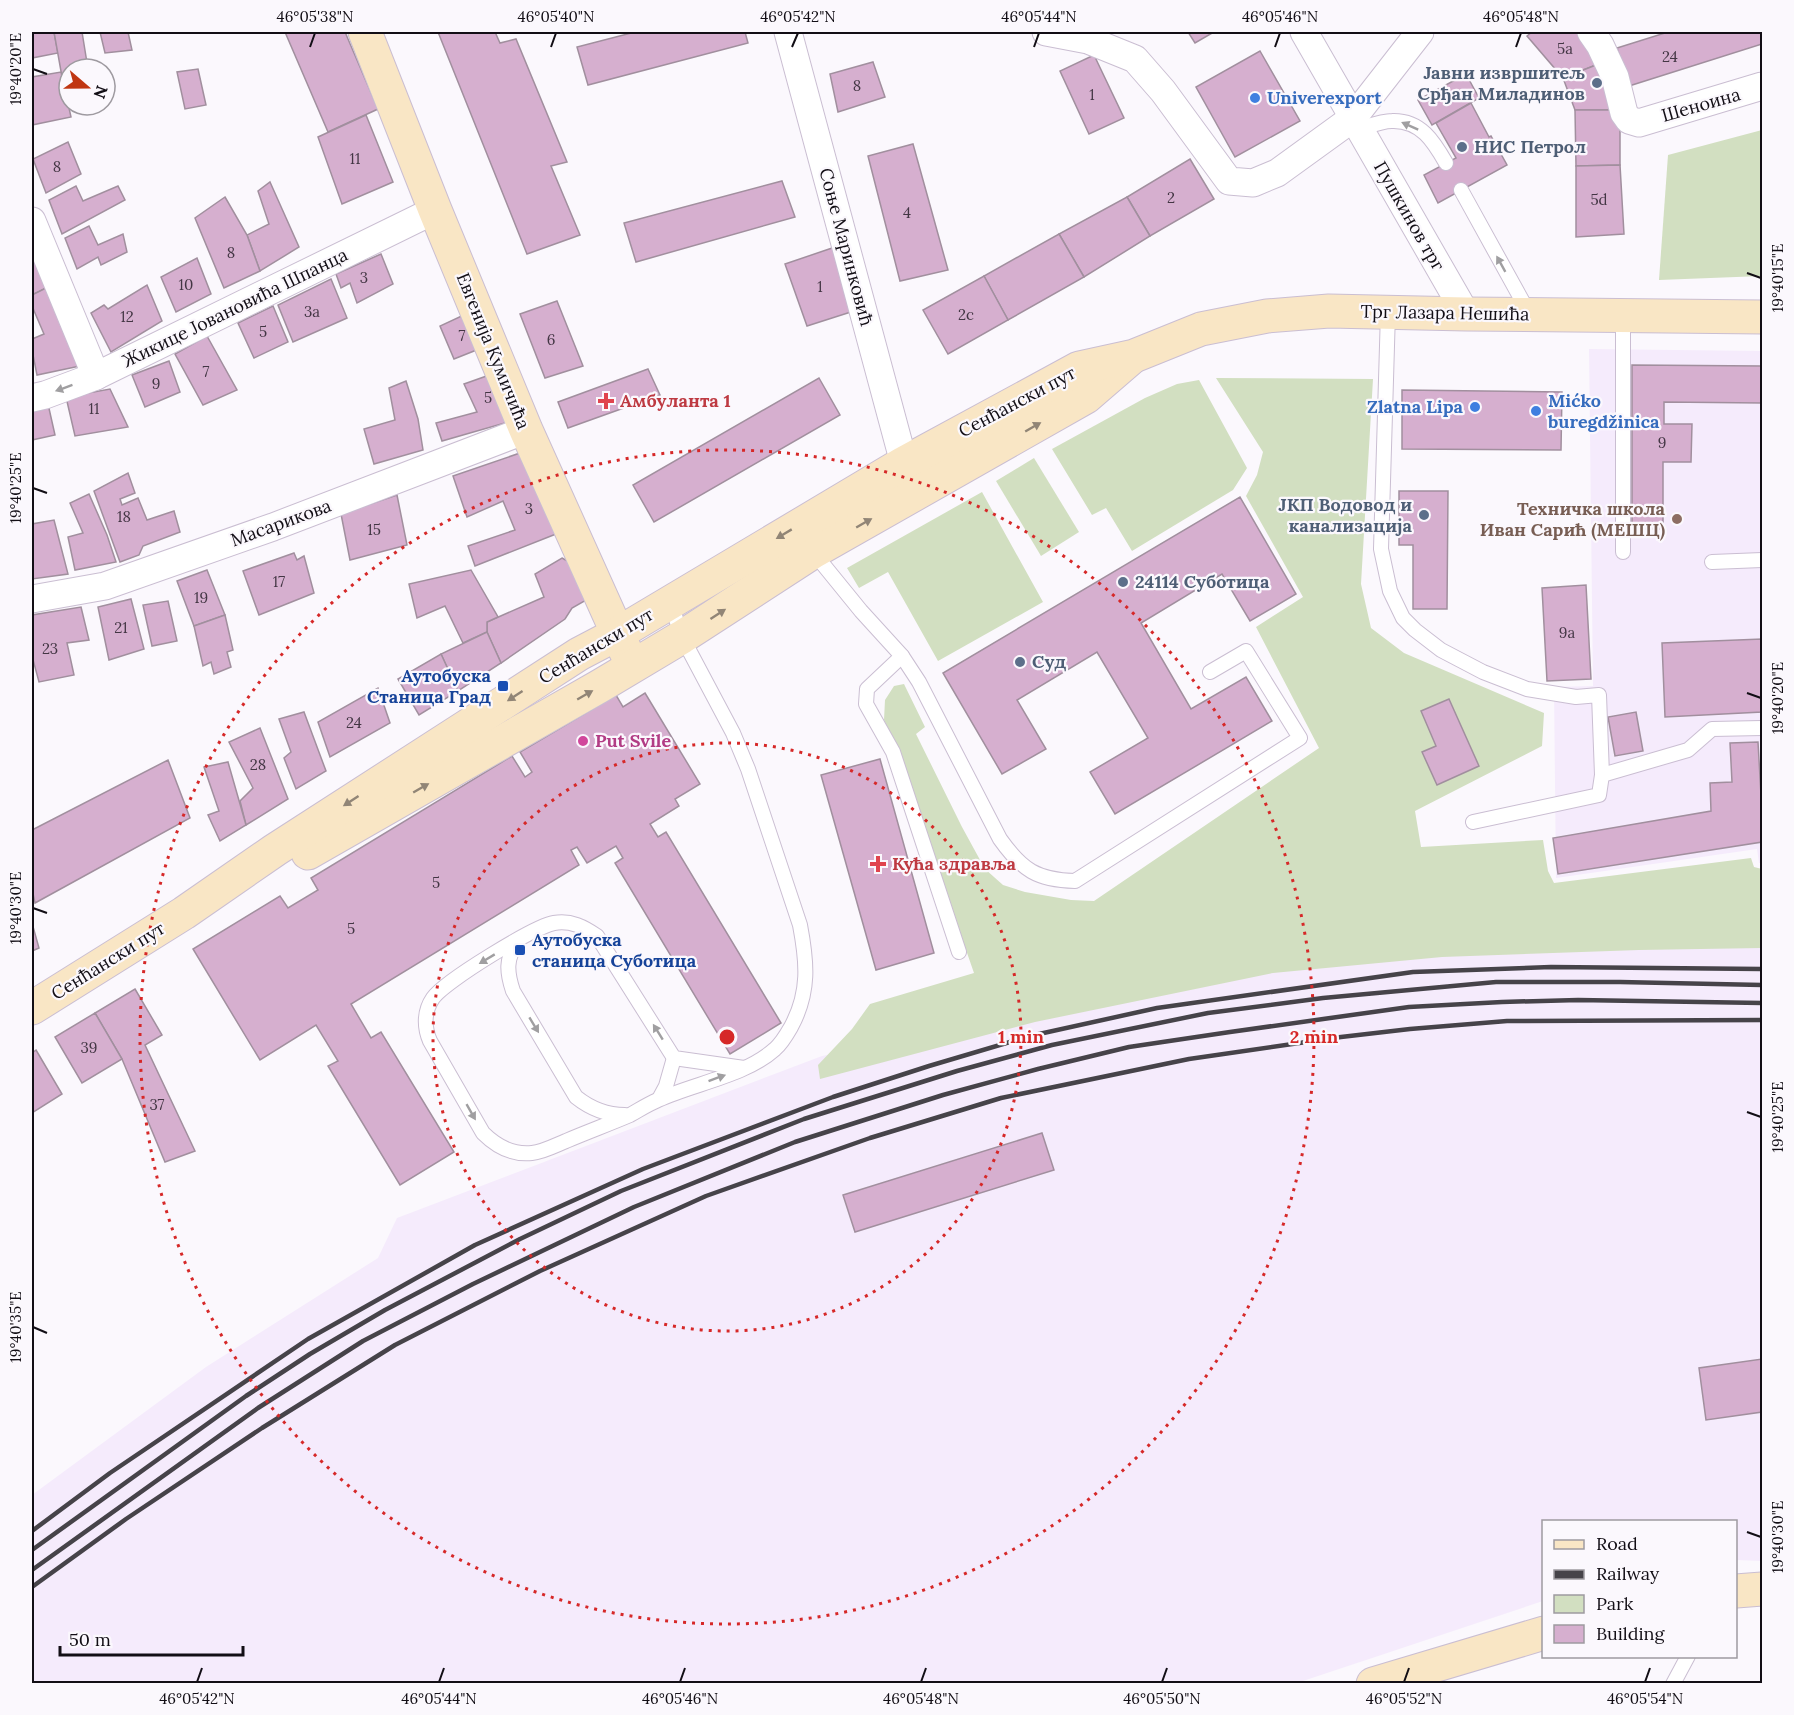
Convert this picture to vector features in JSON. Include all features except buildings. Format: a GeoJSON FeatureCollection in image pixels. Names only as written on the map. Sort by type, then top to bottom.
{"type":"FeatureCollection","features":[{"type":"Feature","properties":{"kind":"main road","name":"Евгенија Кумичића"},"geometry":{"type":"LineString","coordinates":[[365,32],[435,210],[526,430],[632,666]]}},
{"type":"Feature","properties":{"kind":"main road","name":"Трг Лазара Нешића"},"geometry":{"type":"LineString","coordinates":[[1134,356],[1201,329],[1268,316],[1329,310],[1762,317]]}},
{"type":"Feature","properties":{"kind":"main road","name":"Сенћански пут"},"geometry":{"type":"LineString","coordinates":[[32,1008],[184,913],[274,850],[579,654],[619,633],[904,463],[1079,368],[1134,356]]}},
{"type":"Feature","properties":{"kind":"main road","name":"Сенћански пут"},"geometry":{"type":"LineString","coordinates":[[184,913],[288,864],[682,637],[813,552],[1086,396],[1134,356]]}},
{"type":"Feature","properties":{"kind":"main road"},"geometry":{"type":"LineString","coordinates":[[1737,1591],[1762,1589]]}},
{"type":"Feature","properties":{"kind":"main road"},"geometry":{"type":"LineString","coordinates":[[1373,1683],[1542,1634]]}},
{"type":"Feature","properties":{"kind":"street","name":"Соње Маринковић"},"geometry":{"type":"LineString","coordinates":[[788,32],[904,463]]}},
{"type":"Feature","properties":{"kind":"street"},"geometry":{"type":"LineString","coordinates":[[1046,32],[1088,40],[1135,59],[1163,91],[1229,181],[1253,183],[1277,173],[1356,123],[1420,32]]}},
{"type":"Feature","properties":{"kind":"street","name":"Пушкинов трг"},"geometry":{"type":"LineString","coordinates":[[1304,32],[1466,314]]}},
{"type":"Feature","properties":{"kind":"street","name":"Шеноина"},"geometry":{"type":"LineString","coordinates":[[1591,32],[1600,45],[1615,77],[1624,113],[1629,120],[1639,123],[1762,86]]}},
{"type":"Feature","properties":{"kind":"street","name":"Жикице Јовановића Шпанца"},"geometry":{"type":"LineString","coordinates":[[32,398],[96,376],[435,210]]}},
{"type":"Feature","properties":{"kind":"street"},"geometry":{"type":"LineString","coordinates":[[32,222],[96,376]]}},
{"type":"Feature","properties":{"kind":"street","name":"Масарикова"},"geometry":{"type":"LineString","coordinates":[[32,599],[105,586],[273,527],[526,430]]}},
{"type":"Feature","properties":{"kind":"lane"},"geometry":{"type":"LineString","coordinates":[[1356,123],[1391,121],[1411,124],[1432,139],[1446,163]]}},
{"type":"Feature","properties":{"kind":"lane"},"geometry":{"type":"LineString","coordinates":[[1461,190],[1530,315]]}},
{"type":"Feature","properties":{"kind":"lane"},"geometry":{"type":"LineString","coordinates":[[1388,312],[1381,549],[1390,591],[1403,618],[1442,650],[1483,672],[1527,688],[1576,697],[1599,695],[1602,775],[1599,795],[1473,822]]}},
{"type":"Feature","properties":{"kind":"lane"},"geometry":{"type":"LineString","coordinates":[[1623,316],[1623,552]]}},
{"type":"Feature","properties":{"kind":"lane"},"geometry":{"type":"LineString","coordinates":[[813,552],[861,611],[902,656],[919,682],[1000,839],[1013,857],[1032,873],[1054,881],[1075,881],[1299,738],[1246,651],[1210,672]]}},
{"type":"Feature","properties":{"kind":"lane"},"geometry":{"type":"LineString","coordinates":[[1712,562],[1762,560]]}},
{"type":"Feature","properties":{"kind":"lane"},"geometry":{"type":"LineString","coordinates":[[659,1099],[674,1058],[597,936],[583,926],[554,923],[539,928],[441,988],[432,999],[425,1019],[430,1041],[483,1133],[504,1148],[523,1153],[534,1153],[630,1114],[659,1099],[744,1068],[776,1048],[797,1014],[807,975],[805,949],[794,902],[733,733],[682,637],[670,601]]}},
{"type":"Feature","properties":{"kind":"lane"},"geometry":{"type":"LineString","coordinates":[[902,656],[867,689],[866,704],[893,752],[958,952]]}},
{"type":"Feature","properties":{"kind":"lane"},"geometry":{"type":"LineString","coordinates":[[1602,775],[1688,750],[1712,729],[1762,728]]}},
{"type":"Feature","properties":{"kind":"lane"},"geometry":{"type":"LineString","coordinates":[[524,937],[516,945],[507,965],[513,992],[576,1096],[586,1105],[598,1111],[614,1115],[630,1114]]}},
{"type":"Feature","properties":{"kind":"lane"},"geometry":{"type":"LineString","coordinates":[[674,1058],[744,1068]]}},
{"type":"Feature","properties":{"kind":"lane"},"geometry":{"type":"LineString","coordinates":[[1673,1683],[1687,1658]]}},
{"type":"Feature","properties":{"kind":"shaded area","name":"Техничка школа Иван Сарић (МЕШЦ)"},"geometry":{"type":"Polygon","coordinates":[[[1589,349],[1762,351],[1762,863],[1759,863],[1757,849],[1556,878],[1554,687],[1593,686],[1589,349]]]}},
{"type":"Feature","properties":{"kind":"shaded area"},"geometry":{"type":"Polygon","coordinates":[[[1392,937],[1762,942],[1762,1561],[1737,1560],[1737,1520],[1542,1520],[1542,1601],[1297,1683],[32,1684],[32,1495],[206,1367],[378,1258],[397,1218],[822,1056],[1392,937]]]}},
{"type":"Feature","properties":{"kind":"green space"},"geometry":{"type":"Polygon","coordinates":[[[1762,130],[1762,276],[1659,280],[1668,155],[1762,130]]]}},
{"type":"Feature","properties":{"kind":"green space"},"geometry":{"type":"Polygon","coordinates":[[[1216,378],[1373,379],[1361,584],[1371,628],[1404,653],[1544,713],[1542,746],[1415,811],[1421,847],[1543,840],[1548,871],[1554,883],[1751,858],[1754,867],[1762,869],[1762,948],[1442,957],[1273,973],[1035,1022],[820,1079],[818,1065],[852,1029],[870,1004],[974,973],[896,748],[884,720],[885,700],[894,686],[904,684],[925,727],[916,734],[985,869],[1003,885],[1025,892],[1071,900],[1094,901],[1319,748],[1256,627],[1303,597],[1246,496],[1257,475],[1263,452],[1216,378]]]}},
{"type":"Feature","properties":{"kind":"green space"},"geometry":{"type":"Polygon","coordinates":[[[1199,380],[1247,468],[1233,490],[1132,551],[1106,508],[1092,515],[1052,449],[1145,398],[1177,384],[1199,380]]]}},
{"type":"Feature","properties":{"kind":"green space"},"geometry":{"type":"Polygon","coordinates":[[[1034,458],[1079,532],[1041,556],[996,481],[1034,458]]]}},
{"type":"Feature","properties":{"kind":"green space"},"geometry":{"type":"Polygon","coordinates":[[[982,492],[1043,602],[938,661],[888,572],[859,588],[847,568],[982,492]]]}},
{"type":"Feature","properties":{"kind":"railway"},"geometry":{"type":"LineString","coordinates":[[32,1531],[110,1473],[308,1339],[475,1245],[643,1169],[833,1097],[1030,1036],[1157,1008],[1413,972],[1551,967],[1762,969]]}},
{"type":"Feature","properties":{"kind":"railway"},"geometry":{"type":"LineString","coordinates":[[32,1550],[246,1396],[310,1354],[385,1310],[520,1239],[621,1191],[804,1119],[957,1071],[1052,1045],[1208,1013],[1323,998],[1496,982],[1762,985]]}},
{"type":"Feature","properties":{"kind":"railway"},"geometry":{"type":"LineString","coordinates":[[32,1570],[258,1408],[363,1341],[473,1284],[634,1207],[795,1142],[943,1095],[1038,1069],[1129,1047],[1230,1032],[1409,1007],[1578,1000],[1762,1003]]}},
{"type":"Feature","properties":{"kind":"railway"},"geometry":{"type":"LineString","coordinates":[[32,1587],[126,1519],[262,1428],[395,1345],[540,1271],[706,1196],[870,1138],[1001,1098],[1189,1059],[1341,1037],[1507,1021],[1762,1020]]}},
{"type":"Feature","properties":{"kind":"place","name":"Јавни извршитељ Срђан Миладинов"},"geometry":{"type":"Point","coordinates":[1597,83]}},
{"type":"Feature","properties":{"kind":"place","name":"Univerexport"},"geometry":{"type":"Point","coordinates":[1255,98]}},
{"type":"Feature","properties":{"kind":"place","name":"НИС Петрол"},"geometry":{"type":"Point","coordinates":[1462,147]}},
{"type":"Feature","properties":{"kind":"place","name":"Амбуланта 1"},"geometry":{"type":"Point","coordinates":[606,401]}},
{"type":"Feature","properties":{"kind":"place","name":"Zlatna Lipa"},"geometry":{"type":"Point","coordinates":[1475,407]}},
{"type":"Feature","properties":{"kind":"place","name":"Mićko buregdžinica"},"geometry":{"type":"Point","coordinates":[1536,411]}},
{"type":"Feature","properties":{"kind":"place","name":"ЈКП Водовод и канализација"},"geometry":{"type":"Point","coordinates":[1424,515]}},
{"type":"Feature","properties":{"kind":"place","name":"Техничка школа Иван Сарић (МЕШЦ)"},"geometry":{"type":"Point","coordinates":[1677,519]}},
{"type":"Feature","properties":{"kind":"place","name":"24114 Суботица"},"geometry":{"type":"Point","coordinates":[1123,582]}},
{"type":"Feature","properties":{"kind":"place","name":"Суд"},"geometry":{"type":"Point","coordinates":[1020,662]}},
{"type":"Feature","properties":{"kind":"place","name":"Аутобуска Станица Град"},"geometry":{"type":"Point","coordinates":[503,686]}},
{"type":"Feature","properties":{"kind":"place","name":"Put Svile"},"geometry":{"type":"Point","coordinates":[583,741]}},
{"type":"Feature","properties":{"kind":"place","name":"Кућа здравља"},"geometry":{"type":"Point","coordinates":[878,864]}},
{"type":"Feature","properties":{"kind":"place","name":"Аутобуска станица Суботица"},"geometry":{"type":"Point","coordinates":[520,950]}}]}
